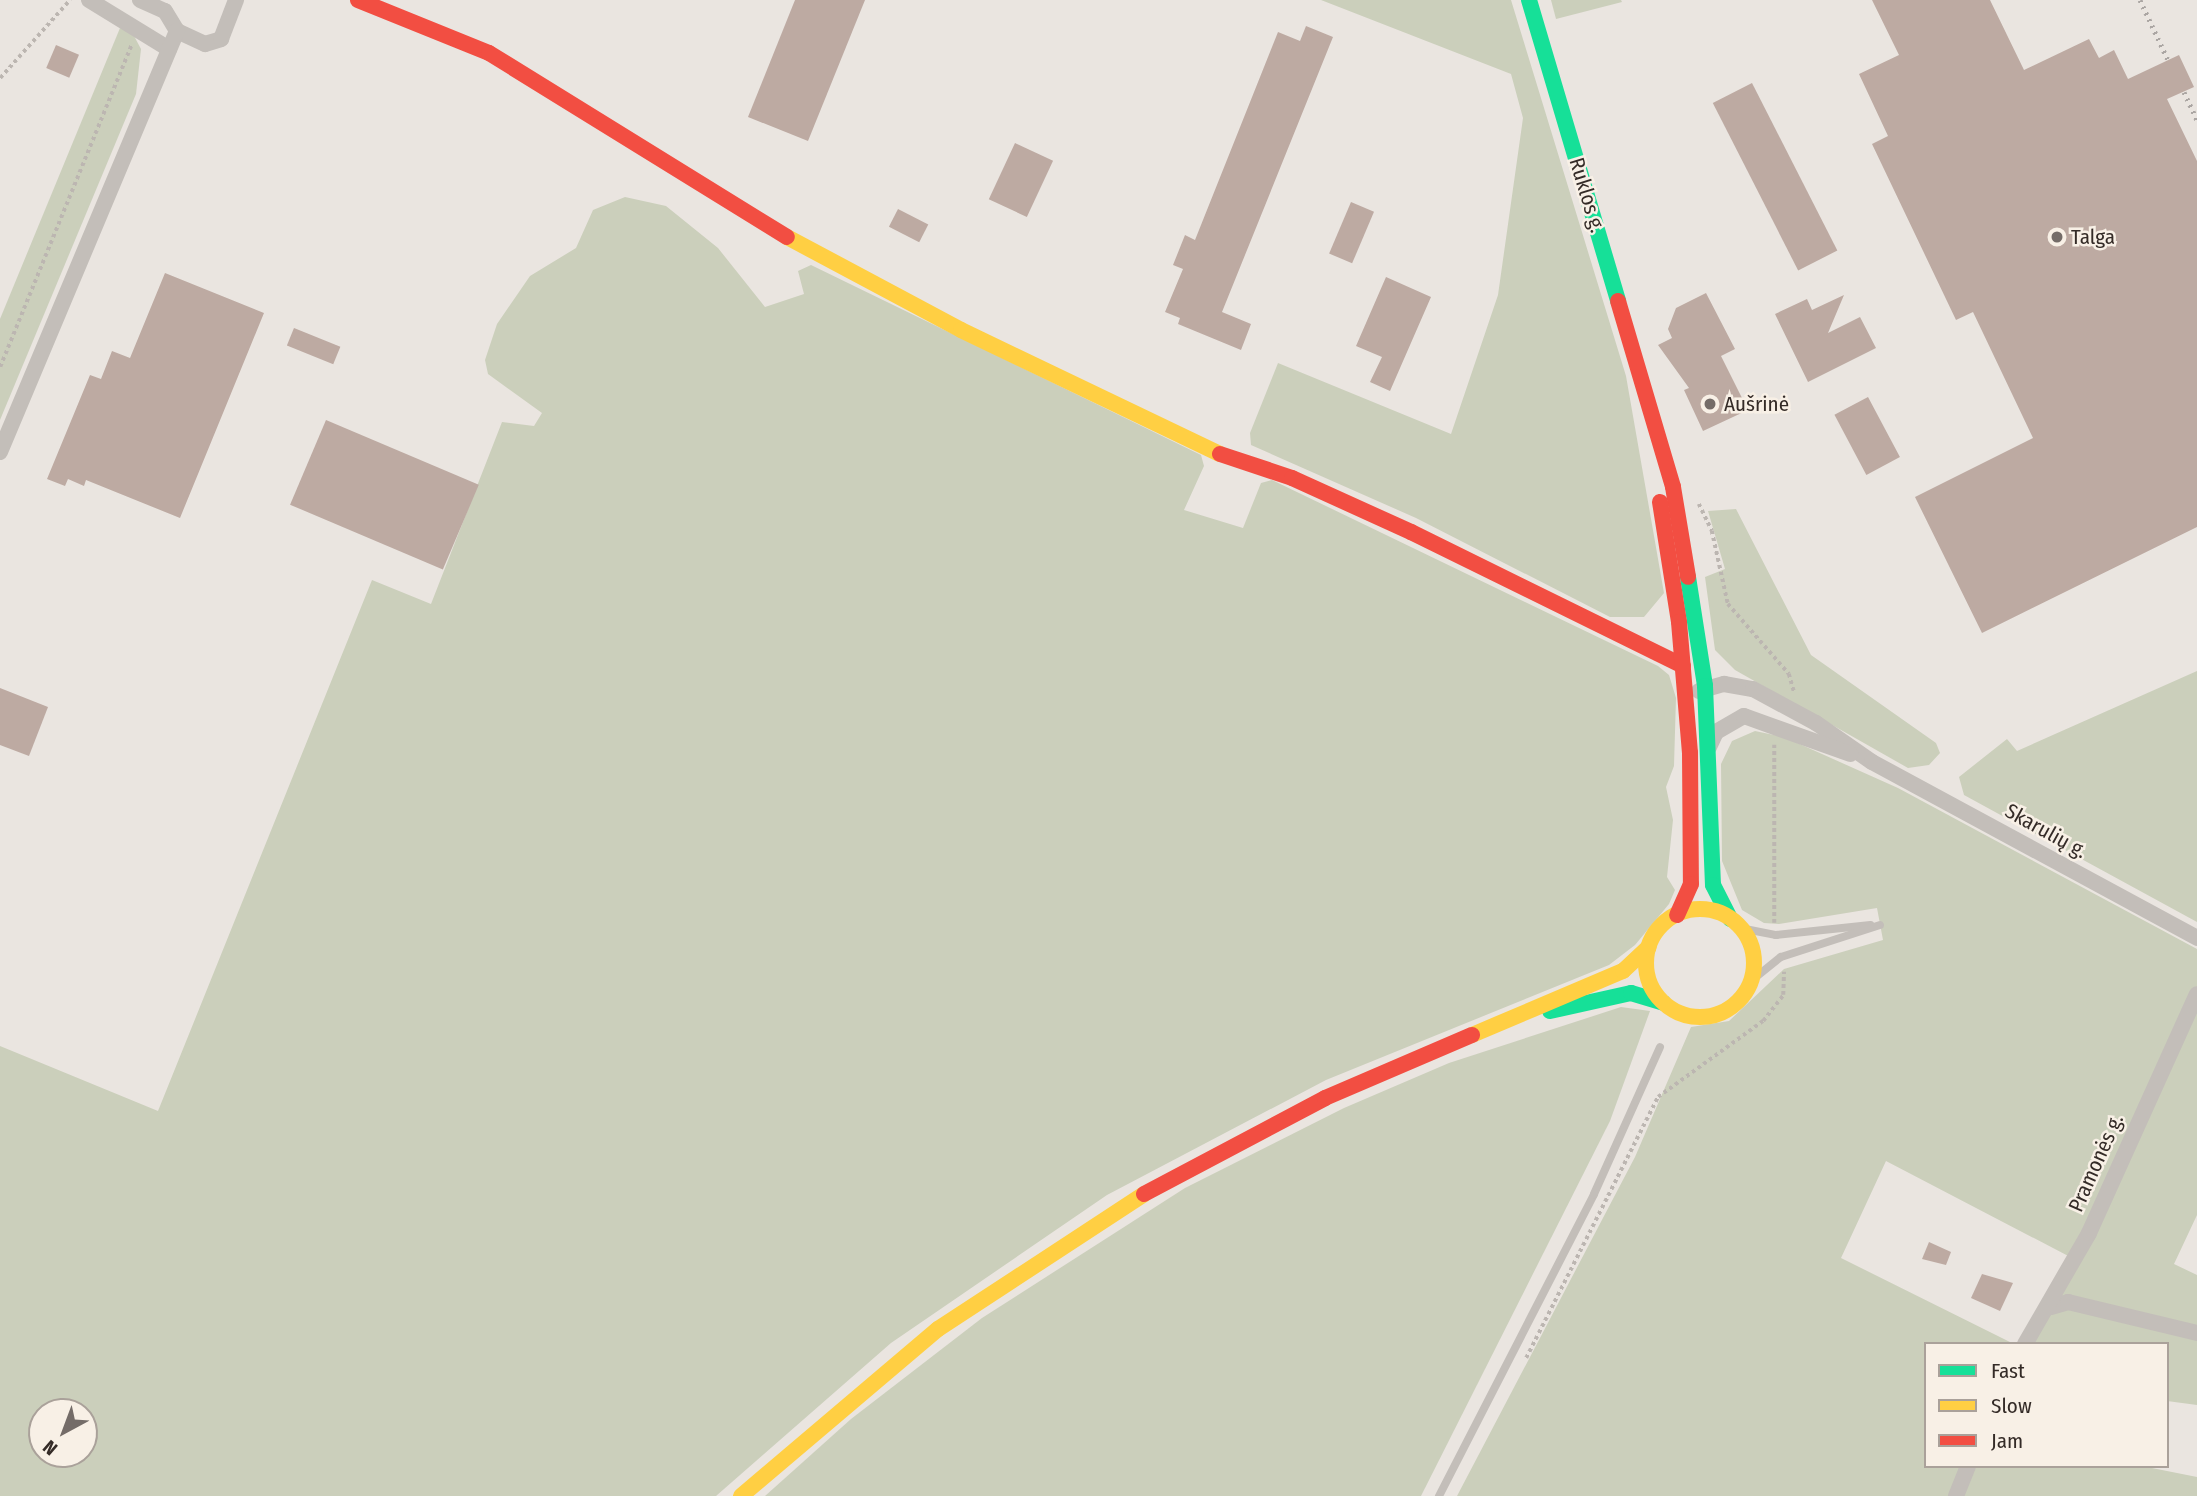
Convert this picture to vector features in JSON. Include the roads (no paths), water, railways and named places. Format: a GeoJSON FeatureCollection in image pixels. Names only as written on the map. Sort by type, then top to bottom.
{"type":"FeatureCollection","features":[{"type":"Feature","properties":{"kind":"main road"},"geometry":{"type":"LineString","coordinates":[[358,0],[489,53],[806,249],[961,330],[1223,455],[1292,478],[1411,532],[1683,666]]}},
{"type":"Feature","properties":{"kind":"main road","name":"Ruklos g."},"geometry":{"type":"LineString","coordinates":[[1529,0],[1643,390]]}},
{"type":"Feature","properties":{"kind":"main road"},"geometry":{"type":"LineString","coordinates":[[1643,390],[1683,666],[1686,710],[1692,884],[1677,915]]}},
{"type":"Feature","properties":{"kind":"main road"},"geometry":{"type":"LineString","coordinates":[[1532,1014],[1631,993],[1663,1003],[1690,1016],[1720,1013],[1744,995],[1751,981],[1753,953],[1713,885],[1705,686],[1681,524],[1643,390]]}},
{"type":"Feature","properties":{"kind":"main road"},"geometry":{"type":"LineString","coordinates":[[741,1496],[938,1329],[1127,1203],[1325,1098],[1532,1014],[1623,971],[1649,947],[1660,928],[1677,915],[1704,909],[1735,923]]}},
{"type":"Feature","properties":{"kind":"main road"},"geometry":{"type":"LineString","coordinates":[[1649,947],[1648,977],[1663,1003]]}},
{"type":"Feature","properties":{"kind":"street"},"geometry":{"type":"LineString","coordinates":[[89,0],[169,50]]}},
{"type":"Feature","properties":{"kind":"street"},"geometry":{"type":"LineString","coordinates":[[0,452],[177,31],[167,5],[140,0]]}},
{"type":"Feature","properties":{"kind":"street"},"geometry":{"type":"LineString","coordinates":[[177,31],[205,44],[221,39],[236,0]]}},
{"type":"Feature","properties":{"kind":"street"},"geometry":{"type":"LineString","coordinates":[[1686,710],[1705,686]]}},
{"type":"Feature","properties":{"kind":"street","name":"Skarulių g."},"geometry":{"type":"LineString","coordinates":[[1705,686],[1753,689],[1816,723],[1872,762],[2197,938]]}},
{"type":"Feature","properties":{"kind":"street","name":"Skarulių g."},"geometry":{"type":"LineString","coordinates":[[1709,747],[1716,732],[1744,716],[1872,762]]}},
{"type":"Feature","properties":{"kind":"street","name":"Pramonės g."},"geometry":{"type":"LineString","coordinates":[[2026,1342],[2051,1307],[2197,994]]}},
{"type":"Feature","properties":{"kind":"street"},"geometry":{"type":"LineString","coordinates":[[2051,1307],[2068,1302],[2197,1333]]}},
{"type":"Feature","properties":{"kind":"street"},"geometry":{"type":"LineString","coordinates":[[1956,1496],[1967,1468]]}},
{"type":"Feature","properties":{"kind":"lane"},"geometry":{"type":"LineString","coordinates":[[1735,923],[1776,934],[1880,925],[1780,957],[1751,981]]}},
{"type":"Feature","properties":{"kind":"lane"},"geometry":{"type":"LineString","coordinates":[[1439,1496],[1594,1194],[1660,1047]]}},
{"type":"Feature","properties":{"kind":"railway"},"geometry":{"type":"LineString","coordinates":[[2140,0],[2168,60]]}},
{"type":"Feature","properties":{"kind":"railway"},"geometry":{"type":"LineString","coordinates":[[2184,92],[2197,120]]}},
{"type":"Feature","properties":{"kind":"place","name":"Talga"},"geometry":{"type":"Point","coordinates":[2057,237]}},
{"type":"Feature","properties":{"kind":"place","name":"Aušrinė"},"geometry":{"type":"Point","coordinates":[1710,404]}}]}
